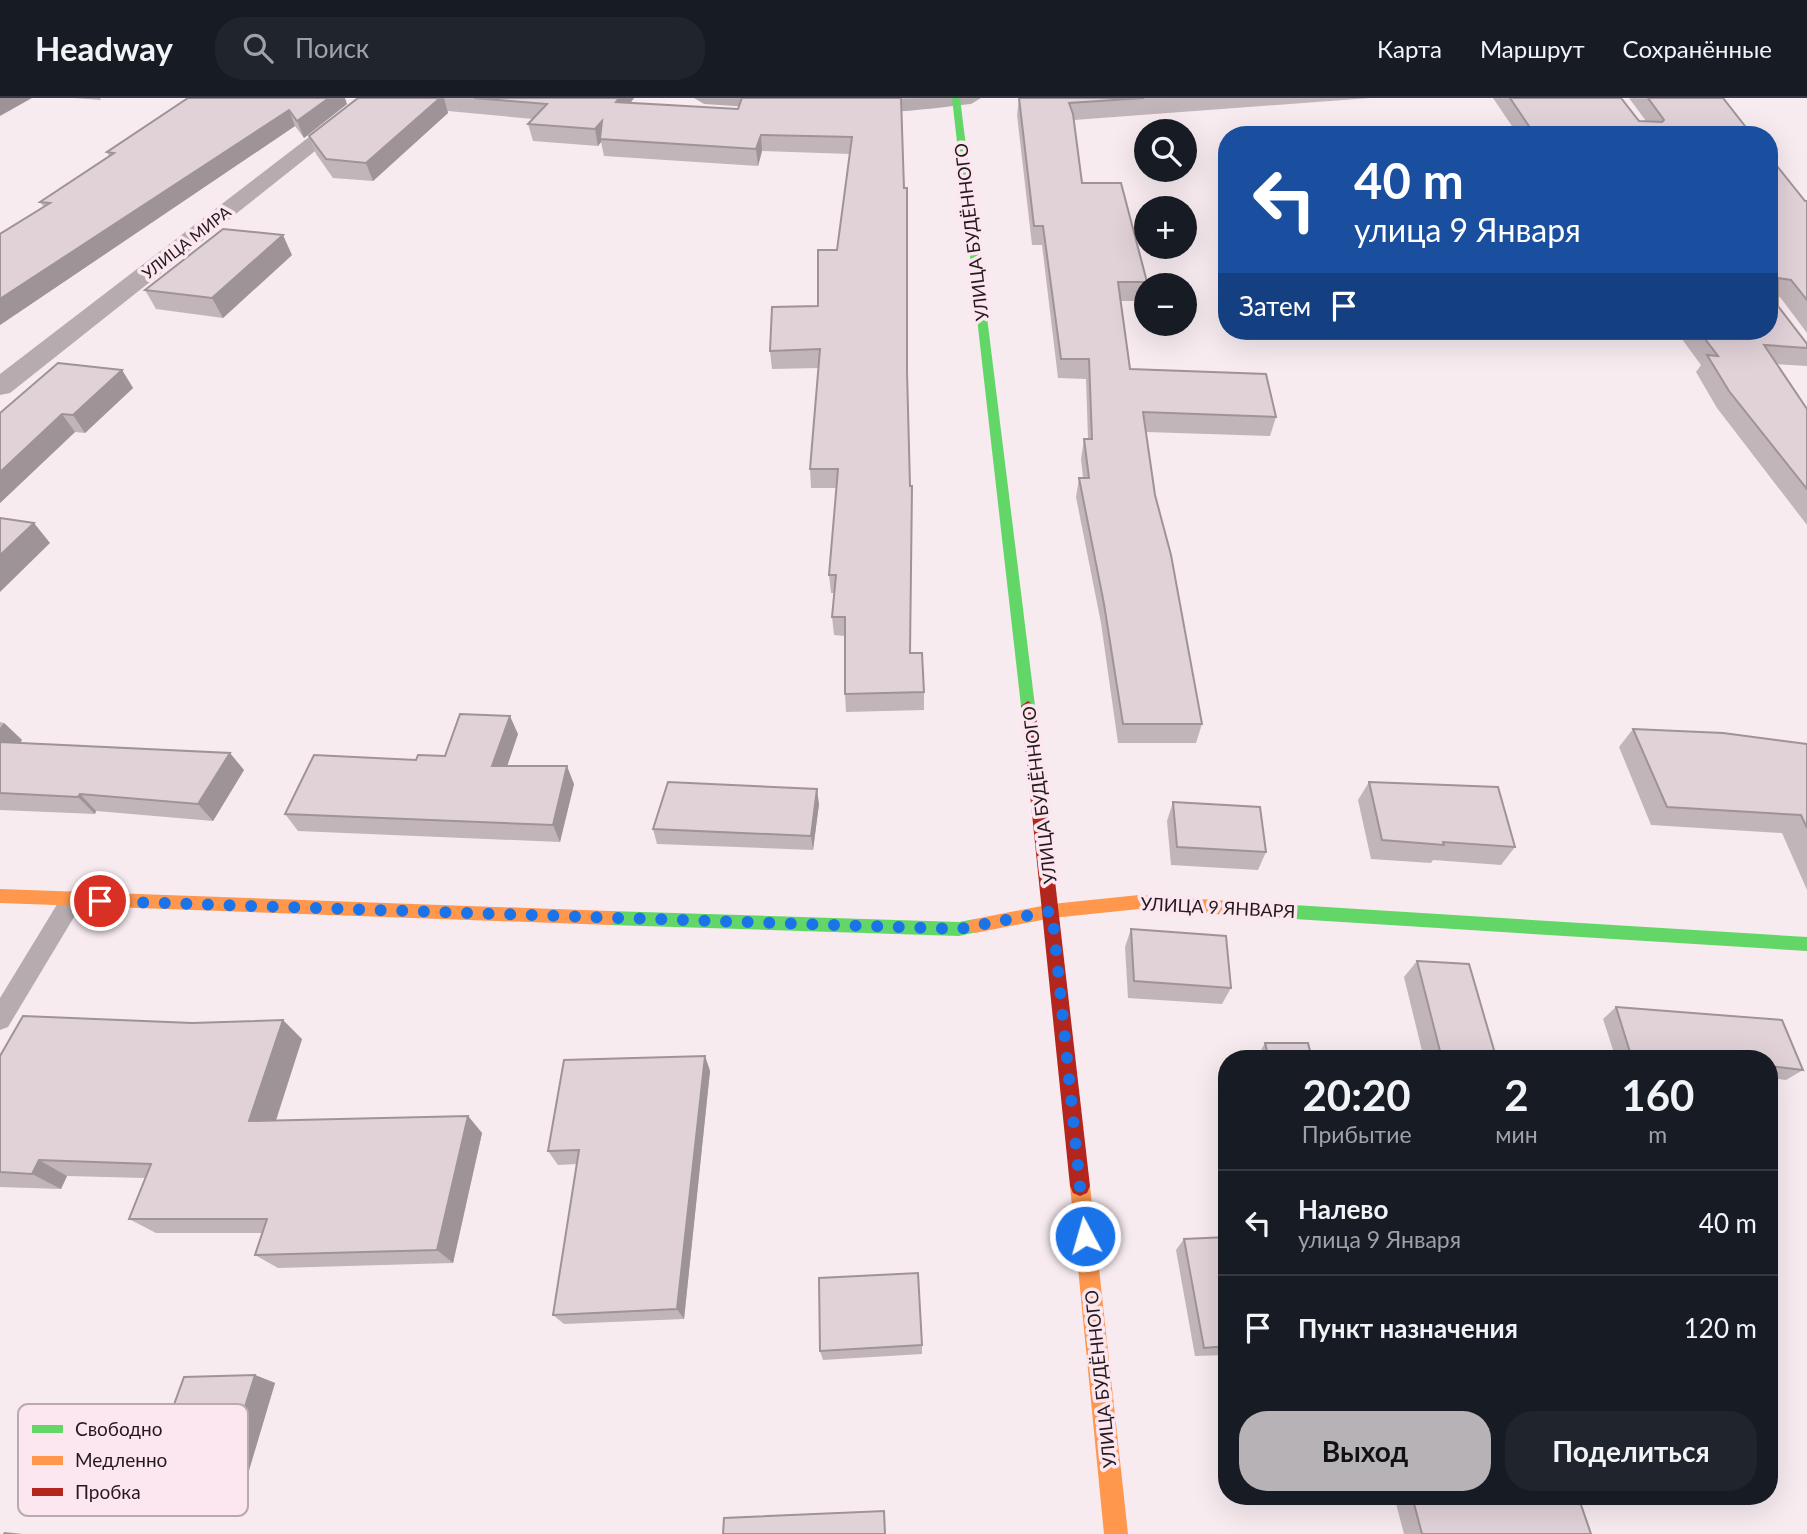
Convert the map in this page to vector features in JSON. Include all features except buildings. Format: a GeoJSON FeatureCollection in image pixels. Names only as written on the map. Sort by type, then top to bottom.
{"type":"FeatureCollection","features":[{"type":"Feature","properties":{"kind":"street","name":"УЛИЦА МИРА"},"geometry":{"type":"LineString","coordinates":[[0,387],[372,98]]}},
{"type":"Feature","properties":{"kind":"street"},"geometry":{"type":"LineString","coordinates":[[704,98],[807,104]]}},
{"type":"Feature","properties":{"kind":"street"},"geometry":{"type":"LineString","coordinates":[[834,105],[902,106],[961,98]]}},
{"type":"Feature","properties":{"kind":"street","name":"УЛИЦА БУДЁННОГО"},"geometry":{"type":"LineString","coordinates":[[961,98],[1052,911],[1116,1534]]}},
{"type":"Feature","properties":{"kind":"street","name":"УЛИЦА 9 ЯНВАРЯ"},"geometry":{"type":"LineString","coordinates":[[0,896],[959,929],[1052,911],[1139,902],[1807,944]]}},
{"type":"Feature","properties":{"kind":"lane"},"geometry":{"type":"LineString","coordinates":[[0,1019],[72,900]]}},
{"type":"Feature","properties":{"kind":"traffic: fast"},"geometry":{"type":"LineString","coordinates":[[956,98],[1028,706]]}},
{"type":"Feature","properties":{"kind":"traffic: fast"},"geometry":{"type":"LineString","coordinates":[[1260,910],[1807,944]]}},
{"type":"Feature","properties":{"kind":"traffic: fast"},"geometry":{"type":"LineString","coordinates":[[610,918],[959,929],[975,926]]}},
{"type":"Feature","properties":{"kind":"traffic: slow"},"geometry":{"type":"LineString","coordinates":[[0,896],[610,918]]}},
{"type":"Feature","properties":{"kind":"traffic: slow"},"geometry":{"type":"LineString","coordinates":[[975,926],[1052,911],[1139,902],[1260,910]]}},
{"type":"Feature","properties":{"kind":"traffic: slow"},"geometry":{"type":"LineString","coordinates":[[1080,1186],[1116,1534]]}},
{"type":"Feature","properties":{"kind":"traffic: jam"},"geometry":{"type":"LineString","coordinates":[[1028,706],[1080,1186]]}},
{"type":"Feature","properties":{"kind":"route"},"geometry":{"type":"LineString","coordinates":[[100,901],[959,929],[1052,911],[1085,1236]]}}]}
